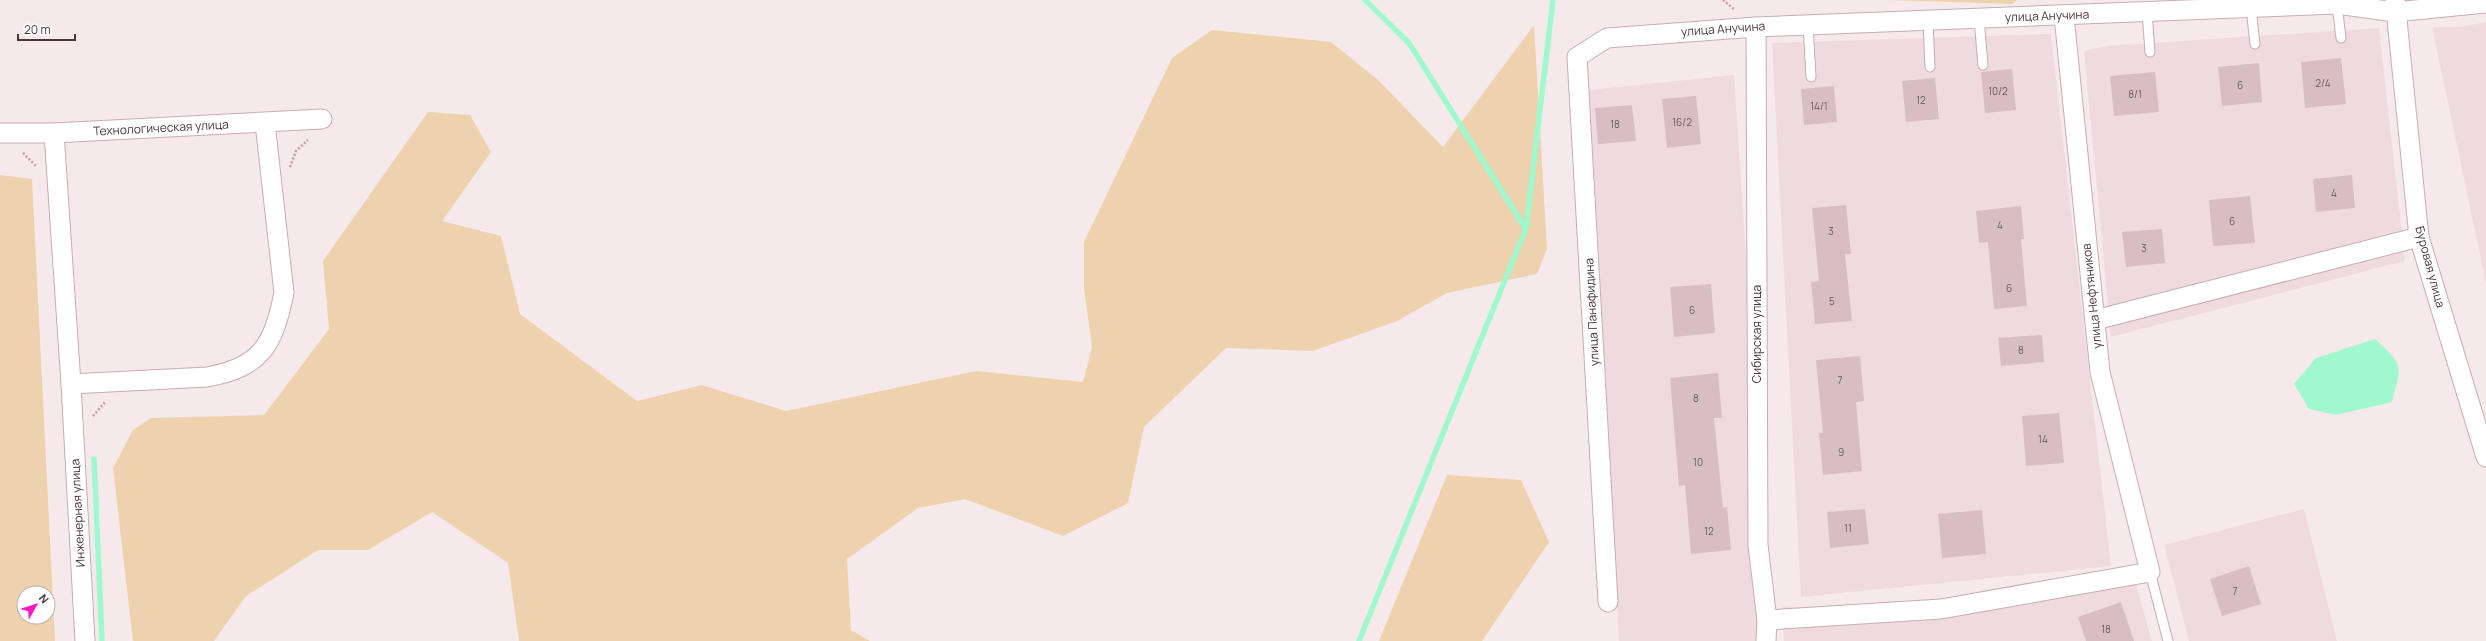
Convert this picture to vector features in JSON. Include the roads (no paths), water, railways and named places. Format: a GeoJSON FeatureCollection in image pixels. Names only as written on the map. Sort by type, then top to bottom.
{"type":"FeatureCollection","features":[{"type":"Feature","properties":{"kind":"street","name":"улица Анучина"},"geometry":{"type":"LineString","coordinates":[[1607,38],[1756,27],[2338,4],[2395,6],[2486,3]]}},
{"type":"Feature","properties":{"kind":"street","name":"Буровая улица"},"geometry":{"type":"LineString","coordinates":[[2395,6],[2419,236],[2486,458]]}},
{"type":"Feature","properties":{"kind":"street","name":"улица Нефтяников"},"geometry":{"type":"LineString","coordinates":[[2064,16],[2100,372],[2150,572]]}},
{"type":"Feature","properties":{"kind":"street","name":"Сибирская улица"},"geometry":{"type":"LineString","coordinates":[[1756,27],[1758,545],[1767,620],[1766,641]]}},
{"type":"Feature","properties":{"kind":"street","name":"улица Панафидина"},"geometry":{"type":"LineString","coordinates":[[1607,38],[1577,58],[1608,602]]}},
{"type":"Feature","properties":{"kind":"street","name":"Технологическая улица"},"geometry":{"type":"LineString","coordinates":[[0,133],[54,133],[322,119]]}},
{"type":"Feature","properties":{"kind":"street"},"geometry":{"type":"LineString","coordinates":[[71,384],[207,377],[228,373],[253,361],[269,342],[278,321],[284,293],[265,123]]}},
{"type":"Feature","properties":{"kind":"street","name":"Инженерная улица"},"geometry":{"type":"LineString","coordinates":[[54,133],[71,384],[85,641]]}},
{"type":"Feature","properties":{"kind":"street"},"geometry":{"type":"LineString","coordinates":[[2095,320],[2419,236]]}},
{"type":"Feature","properties":{"kind":"street"},"geometry":{"type":"LineString","coordinates":[[1767,620],[1941,608],[2150,572]]}},
{"type":"Feature","properties":{"kind":"lane"},"geometry":{"type":"LineString","coordinates":[[2338,4],[2341,38]]}},
{"type":"Feature","properties":{"kind":"lane"},"geometry":{"type":"LineString","coordinates":[[2251,8],[2255,44]]}},
{"type":"Feature","properties":{"kind":"lane"},"geometry":{"type":"LineString","coordinates":[[2147,12],[2150,52]]}},
{"type":"Feature","properties":{"kind":"lane"},"geometry":{"type":"LineString","coordinates":[[1979,19],[1984,65]]}},
{"type":"Feature","properties":{"kind":"lane"},"geometry":{"type":"LineString","coordinates":[[1928,21],[1930,67]]}},
{"type":"Feature","properties":{"kind":"lane"},"geometry":{"type":"LineString","coordinates":[[1808,25],[1811,77]]}},
{"type":"Feature","properties":{"kind":"lane"},"geometry":{"type":"LineString","coordinates":[[2150,572],[2168,641]]}},
{"type":"Feature","properties":{"kind":"waterway"},"geometry":{"type":"LineString","coordinates":[[1365,0],[1409,43],[1525,228]]}},
{"type":"Feature","properties":{"kind":"waterway"},"geometry":{"type":"LineString","coordinates":[[1359,641],[1526,228],[1553,0]]}},
{"type":"Feature","properties":{"kind":"waterway"},"geometry":{"type":"LineString","coordinates":[[94,459],[102,641]]}}]}
